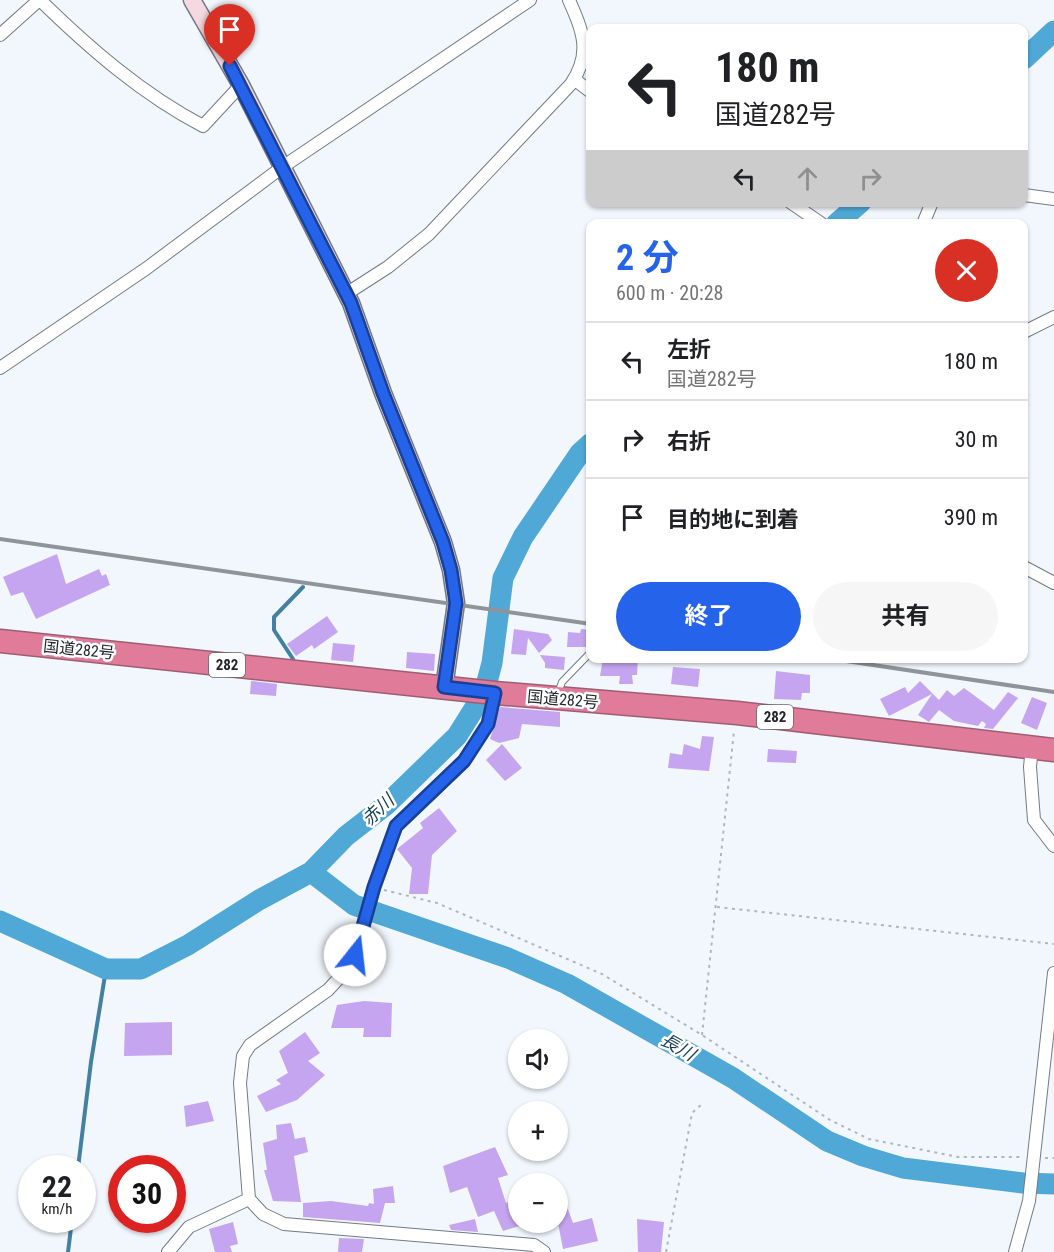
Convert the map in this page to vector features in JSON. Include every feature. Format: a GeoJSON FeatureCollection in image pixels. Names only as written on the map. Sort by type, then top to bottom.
{"type":"FeatureCollection","features":[{"type":"Feature","properties":{"kind":"highway","name":"国道282号"},"geometry":{"type":"LineString","coordinates":[[0,641],[495,693],[737,713],[1054,750]]}},
{"type":"Feature","properties":{"kind":"street"},"geometry":{"type":"LineString","coordinates":[[0,34],[39,0],[86,45],[165,106],[203,126],[241,85]]}},
{"type":"Feature","properties":{"kind":"street"},"geometry":{"type":"LineString","coordinates":[[192,0],[241,85],[346,294],[443,542],[451,570],[456,603],[449,688]]}},
{"type":"Feature","properties":{"kind":"street"},"geometry":{"type":"LineString","coordinates":[[0,368],[156,261],[281,168],[530,0]]}},
{"type":"Feature","properties":{"kind":"street"},"geometry":{"type":"LineString","coordinates":[[346,294],[388,267],[429,234],[574,79],[584,61],[582,30],[569,0]]}},
{"type":"Feature","properties":{"kind":"street"},"geometry":{"type":"LineString","coordinates":[[574,79],[586,88]]}},
{"type":"Feature","properties":{"kind":"street"},"geometry":{"type":"LineString","coordinates":[[1028,196],[1054,199]]}},
{"type":"Feature","properties":{"kind":"street"},"geometry":{"type":"LineString","coordinates":[[797,207],[815,219]]}},
{"type":"Feature","properties":{"kind":"street"},"geometry":{"type":"LineString","coordinates":[[1028,330],[1054,317]]}},
{"type":"Feature","properties":{"kind":"street"},"geometry":{"type":"LineString","coordinates":[[1028,569],[1054,583]]}},
{"type":"Feature","properties":{"kind":"street"},"geometry":{"type":"LineString","coordinates":[[495,693],[488,724],[464,761],[396,826],[374,887],[355,955],[328,990],[250,1046],[243,1056],[240,1083],[249,1199],[263,1214],[284,1224],[534,1245],[544,1252]]}},
{"type":"Feature","properties":{"kind":"street"},"geometry":{"type":"LineString","coordinates":[[1032,747],[1030,767],[1034,820],[1054,846]]}},
{"type":"Feature","properties":{"kind":"street"},"geometry":{"type":"LineString","coordinates":[[1015,1252],[1029,1201],[1054,973]]}},
{"type":"Feature","properties":{"kind":"street"},"geometry":{"type":"LineString","coordinates":[[168,1252],[189,1227],[249,1199]]}},
{"type":"Feature","properties":{"kind":"lane"},"geometry":{"type":"LineString","coordinates":[[555,698],[562,682],[586,657]]}},
{"type":"Feature","properties":{"kind":"path"},"geometry":{"type":"LineString","coordinates":[[702,1035],[717,907],[730,757],[737,713]]}},
{"type":"Feature","properties":{"kind":"path"},"geometry":{"type":"LineString","coordinates":[[374,887],[437,903],[602,974],[702,1035],[831,1120],[869,1139],[958,1157],[1033,1161]]}},
{"type":"Feature","properties":{"kind":"path"},"geometry":{"type":"LineString","coordinates":[[717,907],[1054,944]]}},
{"type":"Feature","properties":{"kind":"path"},"geometry":{"type":"LineString","coordinates":[[666,1252],[692,1113],[702,1105]]}},
{"type":"Feature","properties":{"kind":"building"},"geometry":{"type":"Polygon","coordinates":[[[57,554],[66,584],[99,569],[102,576],[106,574],[110,585],[36,619],[23,592],[11,596],[3,577],[57,554]]]}},
{"type":"Feature","properties":{"kind":"building"},"geometry":{"type":"Polygon","coordinates":[[[327,616],[338,632],[314,649],[312,645],[296,656],[287,644],[327,616]]]}},
{"type":"Feature","properties":{"kind":"building"},"geometry":{"type":"Polygon","coordinates":[[[514,629],[548,634],[552,640],[539,653],[528,638],[526,655],[511,654],[514,629]]]}},
{"type":"Feature","properties":{"kind":"building"},"geometry":{"type":"Polygon","coordinates":[[[581,629],[586,630],[586,647],[567,647],[568,632],[580,633],[581,629]]]}},
{"type":"Feature","properties":{"kind":"building"},"geometry":{"type":"Polygon","coordinates":[[[333,643],[355,645],[353,662],[331,660],[333,643]]]}},
{"type":"Feature","properties":{"kind":"building"},"geometry":{"type":"Polygon","coordinates":[[[407,652],[435,654],[434,671],[406,668],[407,652]]]}},
{"type":"Feature","properties":{"kind":"building"},"geometry":{"type":"Polygon","coordinates":[[[540,655],[565,657],[564,670],[545,668],[540,655]]]}},
{"type":"Feature","properties":{"kind":"building"},"geometry":{"type":"Polygon","coordinates":[[[602,663],[638,663],[637,675],[632,675],[633,684],[619,684],[620,676],[600,676],[602,663]]]}},
{"type":"Feature","properties":{"kind":"building"},"geometry":{"type":"Polygon","coordinates":[[[673,667],[700,669],[698,687],[671,684],[673,667]]]}},
{"type":"Feature","properties":{"kind":"building"},"geometry":{"type":"Polygon","coordinates":[[[776,671],[810,675],[810,693],[802,693],[801,700],[774,699],[776,671]]]}},
{"type":"Feature","properties":{"kind":"building"},"geometry":{"type":"Polygon","coordinates":[[[251,681],[277,684],[276,696],[250,694],[251,681]]]}},
{"type":"Feature","properties":{"kind":"building"},"geometry":{"type":"Polygon","coordinates":[[[920,681],[939,700],[947,690],[954,696],[964,688],[994,710],[1008,692],[1018,698],[993,729],[984,728],[986,724],[982,721],[978,726],[954,721],[939,710],[929,722],[918,715],[932,694],[889,716],[880,699],[905,687],[908,693],[920,681]]]}},
{"type":"Feature","properties":{"kind":"building"},"geometry":{"type":"Polygon","coordinates":[[[1032,697],[1047,703],[1037,730],[1021,723],[1032,697]]]}},
{"type":"Feature","properties":{"kind":"building"},"geometry":{"type":"Polygon","coordinates":[[[500,707],[560,712],[560,727],[522,724],[519,738],[499,743],[490,739],[500,707]]]}},
{"type":"Feature","properties":{"kind":"building"},"geometry":{"type":"Polygon","coordinates":[[[702,736],[714,737],[709,771],[668,768],[670,753],[682,755],[684,744],[700,749],[702,736]]]}},
{"type":"Feature","properties":{"kind":"building"},"geometry":{"type":"Polygon","coordinates":[[[502,744],[522,768],[505,781],[486,760],[502,744]]]}},
{"type":"Feature","properties":{"kind":"building"},"geometry":{"type":"Polygon","coordinates":[[[768,749],[797,751],[796,763],[767,762],[768,749]]]}},
{"type":"Feature","properties":{"kind":"building"},"geometry":{"type":"Polygon","coordinates":[[[439,808],[457,831],[432,855],[428,894],[409,894],[412,868],[397,849],[423,828],[420,823],[439,808]]]}},
{"type":"Feature","properties":{"kind":"building"},"geometry":{"type":"Polygon","coordinates":[[[364,1001],[392,1003],[391,1037],[363,1037],[364,1028],[331,1028],[337,1005],[364,1001]]]}},
{"type":"Feature","properties":{"kind":"building"},"geometry":{"type":"Polygon","coordinates":[[[172,1022],[172,1055],[124,1056],[125,1023],[172,1022]]]}},
{"type":"Feature","properties":{"kind":"building"},"geometry":{"type":"Polygon","coordinates":[[[305,1032],[320,1053],[308,1061],[325,1075],[297,1100],[266,1112],[257,1096],[281,1084],[276,1080],[288,1073],[279,1051],[305,1032]]]}},
{"type":"Feature","properties":{"kind":"building"},"geometry":{"type":"Polygon","coordinates":[[[208,1101],[214,1121],[186,1127],[184,1106],[208,1101]]]}},
{"type":"Feature","properties":{"kind":"building"},"geometry":{"type":"Polygon","coordinates":[[[291,1123],[295,1139],[305,1137],[308,1152],[294,1156],[301,1202],[273,1201],[264,1170],[267,1170],[263,1143],[277,1139],[276,1125],[291,1123]]]}},
{"type":"Feature","properties":{"kind":"building"},"geometry":{"type":"Polygon","coordinates":[[[495,1147],[508,1175],[498,1178],[506,1203],[508,1202],[508,1229],[503,1231],[494,1211],[478,1217],[467,1187],[450,1193],[443,1166],[495,1147]]]}},
{"type":"Feature","properties":{"kind":"building"},"geometry":{"type":"Polygon","coordinates":[[[393,1186],[395,1203],[385,1203],[380,1223],[303,1217],[303,1203],[331,1201],[368,1206],[369,1203],[374,1204],[373,1189],[393,1186]]]}},
{"type":"Feature","properties":{"kind":"building"},"geometry":{"type":"Polygon","coordinates":[[[568,1209],[573,1223],[592,1218],[598,1241],[563,1249],[560,1233],[568,1233],[568,1209]]]}},
{"type":"Feature","properties":{"kind":"building"},"geometry":{"type":"Polygon","coordinates":[[[475,1219],[478,1232],[451,1230],[449,1225],[475,1219]]]}},
{"type":"Feature","properties":{"kind":"building"},"geometry":{"type":"Polygon","coordinates":[[[637,1219],[664,1222],[661,1252],[638,1252],[637,1219]]]}},
{"type":"Feature","properties":{"kind":"building"},"geometry":{"type":"Polygon","coordinates":[[[233,1222],[238,1244],[230,1246],[232,1252],[215,1252],[209,1229],[233,1222]]]}},
{"type":"Feature","properties":{"kind":"building"},"geometry":{"type":"Polygon","coordinates":[[[339,1238],[364,1239],[362,1252],[338,1252],[339,1238]]]}},
{"type":"Feature","properties":{"kind":"waterway","name":"赤川"},"geometry":{"type":"LineString","coordinates":[[1028,55],[1054,31]]}},
{"type":"Feature","properties":{"kind":"waterway","name":"赤川"},"geometry":{"type":"LineString","coordinates":[[842,219],[855,207]]}},
{"type":"Feature","properties":{"kind":"waterway","name":"赤川"},"geometry":{"type":"LineString","coordinates":[[0,921],[106,969],[141,969],[188,945],[259,900],[311,872],[346,836],[386,805],[457,736],[484,693],[492,663],[503,578],[523,537],[586,448]]}},
{"type":"Feature","properties":{"kind":"waterway"},"geometry":{"type":"LineString","coordinates":[[293,659],[274,630],[274,617],[303,587]]}},
{"type":"Feature","properties":{"kind":"waterway","name":"長川"},"geometry":{"type":"LineString","coordinates":[[311,872],[354,905],[508,958],[567,984],[733,1078],[827,1141],[863,1156],[903,1168],[1023,1183],[1054,1184]]}},
{"type":"Feature","properties":{"kind":"waterway"},"geometry":{"type":"LineString","coordinates":[[80,1155],[106,969]]}},
{"type":"Feature","properties":{"kind":"waterway"},"geometry":{"type":"LineString","coordinates":[[68,1252],[70,1233]]}},
{"type":"Feature","properties":{"kind":"railway"},"geometry":{"type":"LineString","coordinates":[[0,539],[586,623]]}},
{"type":"Feature","properties":{"kind":"railway"},"geometry":{"type":"LineString","coordinates":[[860,663],[1054,692]]}},
{"type":"Feature","properties":{"kind":"route"},"geometry":{"type":"LineString","coordinates":[[230,66],[351,303],[383,393],[443,542],[451,570],[456,603],[444,687],[495,693],[488,724],[464,761],[396,826],[374,887],[355,955]]}}]}
